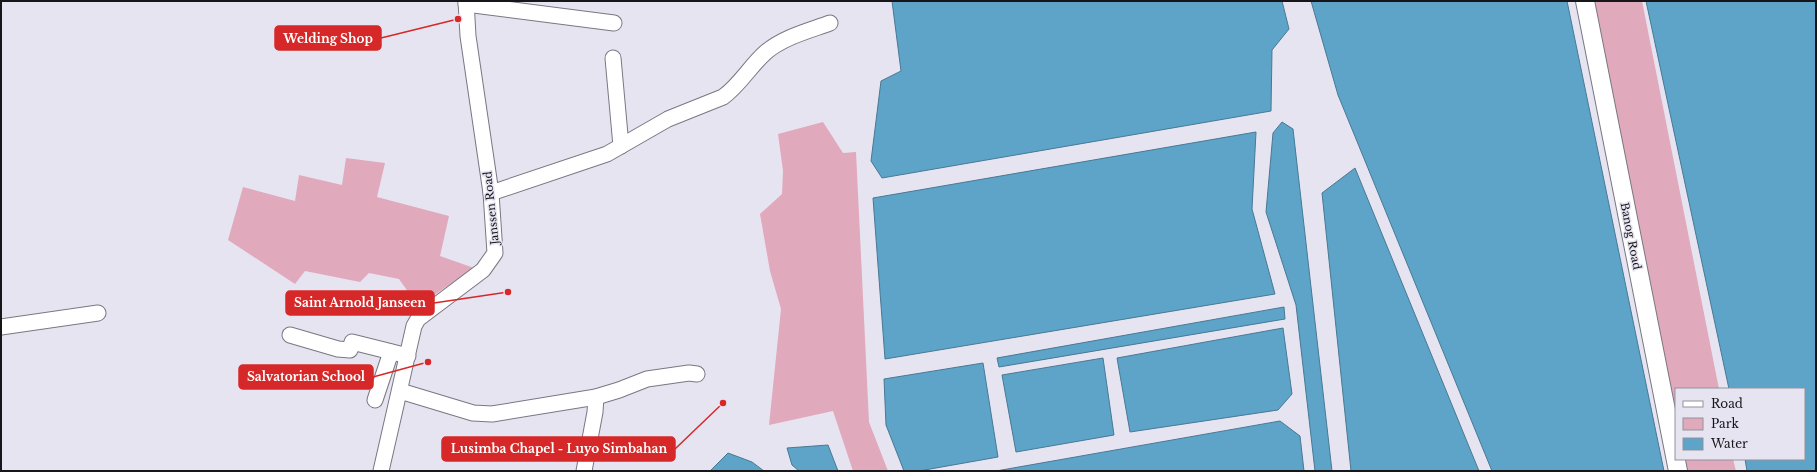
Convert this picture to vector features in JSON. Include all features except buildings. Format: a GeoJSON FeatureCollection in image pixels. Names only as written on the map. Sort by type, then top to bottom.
{"type":"FeatureCollection","features":[{"type":"Feature","properties":{"kind":"street","name":"Banog Road"},"geometry":{"type":"LineString","coordinates":[[1585,1],[1675,456]]}},
{"type":"Feature","properties":{"kind":"street"},"geometry":{"type":"LineString","coordinates":[[466,3],[614,22]]}},
{"type":"Feature","properties":{"kind":"street","name":"Janssen Road"},"geometry":{"type":"LineString","coordinates":[[381,471],[414,326],[418,318],[483,270],[495,253],[491,193],[468,36],[466,3]]}},
{"type":"Feature","properties":{"kind":"street"},"geometry":{"type":"LineString","coordinates":[[491,193],[607,154],[668,119],[723,97],[731,91],[766,52],[787,38],[830,23]]}},
{"type":"Feature","properties":{"kind":"street"},"geometry":{"type":"LineString","coordinates":[[614,58],[621,146]]}},
{"type":"Feature","properties":{"kind":"street"},"geometry":{"type":"LineString","coordinates":[[1,327],[98,313]]}},
{"type":"Feature","properties":{"kind":"street"},"geometry":{"type":"LineString","coordinates":[[290,335],[338,349],[350,350],[352,342],[408,356]]}},
{"type":"Feature","properties":{"kind":"street"},"geometry":{"type":"LineString","coordinates":[[375,400],[391,352]]}},
{"type":"Feature","properties":{"kind":"street"},"geometry":{"type":"LineString","coordinates":[[400,391],[473,413],[492,414],[596,397],[647,379],[689,373],[697,374]]}},
{"type":"Feature","properties":{"kind":"street"},"geometry":{"type":"LineString","coordinates":[[584,471],[595,412],[596,397]]}},
{"type":"Feature","properties":{"kind":"street","name":"Banog Road"},"geometry":{"type":"LineString","coordinates":[[1676,460],[1678,471]]}},
{"type":"Feature","properties":{"kind":"green space"},"geometry":{"type":"Polygon","coordinates":[[[1591,1],[1642,1],[1719,388],[1675,388],[1675,418],[1591,1]]]}},
{"type":"Feature","properties":{"kind":"green space"},"geometry":{"type":"Polygon","coordinates":[[[823,122],[843,153],[856,152],[869,422],[888,471],[853,471],[833,411],[769,425],[781,309],[770,271],[760,214],[782,194],[783,171],[778,134],[823,122]]]}},
{"type":"Feature","properties":{"kind":"green space"},"geometry":{"type":"Polygon","coordinates":[[[346,158],[385,163],[377,197],[449,216],[440,256],[474,268],[418,306],[399,279],[369,273],[360,282],[305,271],[295,284],[228,240],[243,187],[295,201],[299,175],[342,185],[346,158]]]}},
{"type":"Feature","properties":{"kind":"green space"},"geometry":{"type":"Polygon","coordinates":[[[1683,460],[1733,460],[1736,471],[1686,471],[1683,460]]]}},
{"type":"Feature","properties":{"kind":"water"},"geometry":{"type":"Polygon","coordinates":[[[892,1],[1282,1],[1289,29],[1272,50],[1271,111],[882,178],[871,161],[881,81],[901,71],[892,1]]]}},
{"type":"Feature","properties":{"kind":"water"},"geometry":{"type":"Polygon","coordinates":[[[1311,1],[1567,1],[1664,471],[1492,471],[1338,95],[1311,1]]]}},
{"type":"Feature","properties":{"kind":"water"},"geometry":{"type":"Polygon","coordinates":[[[1646,1],[1816,1],[1816,471],[1747,471],[1745,460],[1805,460],[1805,388],[1729,388],[1646,1]]]}},
{"type":"Feature","properties":{"kind":"water"},"geometry":{"type":"Polygon","coordinates":[[[1282,122],[1293,129],[1332,471],[1315,471],[1296,305],[1266,212],[1273,133],[1282,122]]]}},
{"type":"Feature","properties":{"kind":"water"},"geometry":{"type":"Polygon","coordinates":[[[1256,132],[1252,209],[1275,294],[885,359],[873,198],[1256,132]]]}},
{"type":"Feature","properties":{"kind":"water"},"geometry":{"type":"Polygon","coordinates":[[[1355,168],[1479,471],[1351,471],[1322,193],[1355,168]]]}},
{"type":"Feature","properties":{"kind":"water"},"geometry":{"type":"Polygon","coordinates":[[[1284,307],[1285,319],[999,367],[997,358],[1284,307]]]}},
{"type":"Feature","properties":{"kind":"water"},"geometry":{"type":"Polygon","coordinates":[[[1283,328],[1292,394],[1278,410],[1130,432],[1117,358],[1283,328]]]}},
{"type":"Feature","properties":{"kind":"water"},"geometry":{"type":"Polygon","coordinates":[[[1103,358],[1114,435],[1016,452],[1002,375],[1103,358]]]}},
{"type":"Feature","properties":{"kind":"water"},"geometry":{"type":"Polygon","coordinates":[[[983,363],[998,457],[919,471],[904,471],[886,425],[884,379],[983,363]]]}},
{"type":"Feature","properties":{"kind":"water"},"geometry":{"type":"Polygon","coordinates":[[[1280,421],[1300,436],[1304,471],[996,471],[1280,421]]]}},
{"type":"Feature","properties":{"kind":"water"},"geometry":{"type":"Polygon","coordinates":[[[828,445],[838,471],[799,471],[792,465],[787,448],[828,445]]]}},
{"type":"Feature","properties":{"kind":"water"},"geometry":{"type":"Polygon","coordinates":[[[728,453],[752,462],[764,471],[710,471],[728,453]]]}},
{"type":"Feature","properties":{"kind":"place","name":"Welding Shop"},"geometry":{"type":"Point","coordinates":[458,19]}},
{"type":"Feature","properties":{"kind":"place","name":"Saint Arnold Janseen"},"geometry":{"type":"Point","coordinates":[508,292]}},
{"type":"Feature","properties":{"kind":"place","name":"Salvatorian School"},"geometry":{"type":"Point","coordinates":[428,362]}},
{"type":"Feature","properties":{"kind":"place","name":"Lusimba Chapel - Luyo Simbahan"},"geometry":{"type":"Point","coordinates":[723,403]}}]}
